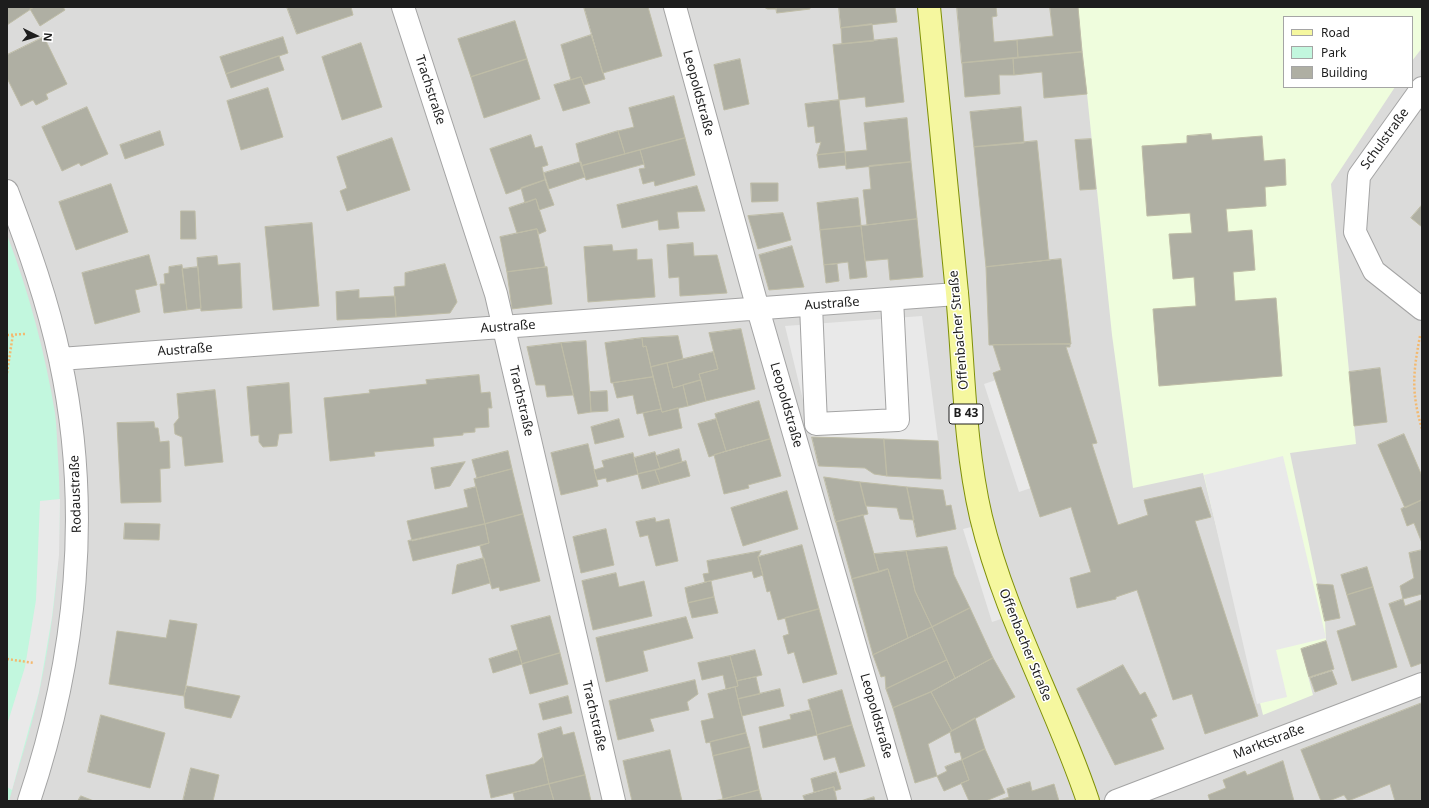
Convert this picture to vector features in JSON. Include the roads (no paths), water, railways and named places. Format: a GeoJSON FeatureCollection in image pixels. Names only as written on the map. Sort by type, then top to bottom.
{"type":"FeatureCollection","features":[{"type":"Feature","properties":{"kind":"main road","name":"Offenbacher Straße"},"geometry":{"type":"LineString","coordinates":[[929,7],[957,294],[968,448],[981,518],[997,575],[1009,608],[1067,743],[1088,801]]}},
{"type":"Feature","properties":{"kind":"street","name":"Trachstraße"},"geometry":{"type":"LineString","coordinates":[[403,7],[496,294],[614,801]]}},
{"type":"Feature","properties":{"kind":"street","name":"Leopoldstraße"},"geometry":{"type":"LineString","coordinates":[[675,7],[758,309],[900,801]]}},
{"type":"Feature","properties":{"kind":"street","name":"Schulstraße"},"geometry":{"type":"LineString","coordinates":[[1422,88],[1358,176],[1355,232],[1374,271],[1422,309]]}},
{"type":"Feature","properties":{"kind":"street","name":"Rodaustraße"},"geometry":{"type":"LineString","coordinates":[[7,192],[35,270],[60,359],[70,412],[78,488],[75,586],[70,628],[54,714],[29,801]]}},
{"type":"Feature","properties":{"kind":"street","name":"Austraße"},"geometry":{"type":"LineString","coordinates":[[60,359],[957,294]]}},
{"type":"Feature","properties":{"kind":"street"},"geometry":{"type":"LineString","coordinates":[[811,305],[816,424],[898,420],[892,299]]}},
{"type":"Feature","properties":{"kind":"street","name":"Marktstraße"},"geometry":{"type":"LineString","coordinates":[[1116,801],[1422,684]]}}]}
